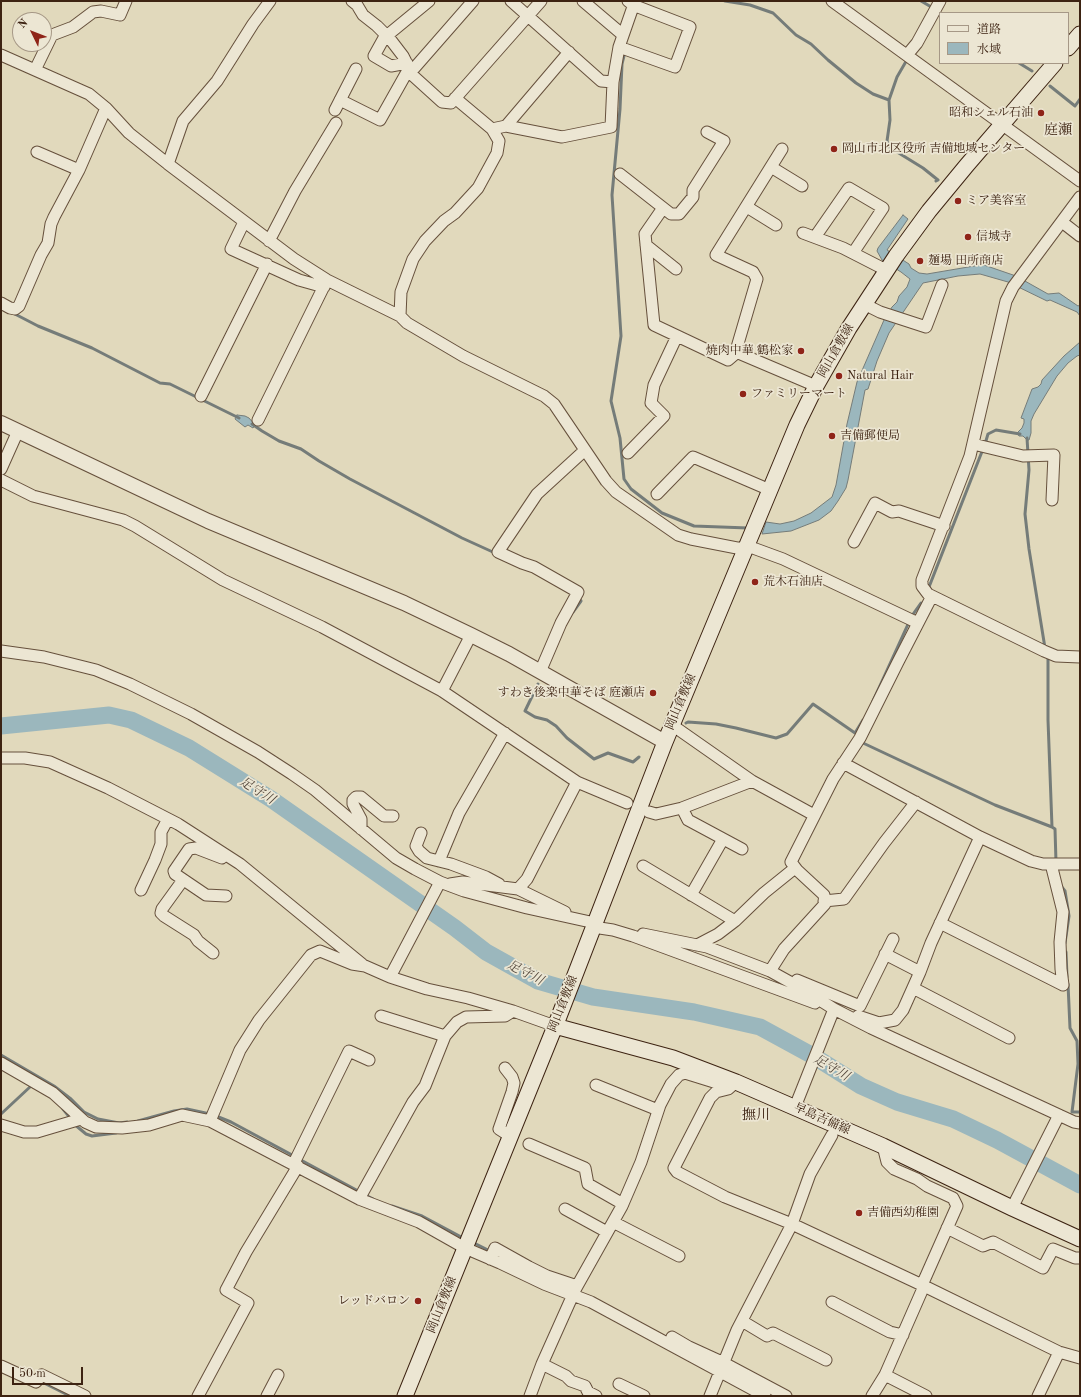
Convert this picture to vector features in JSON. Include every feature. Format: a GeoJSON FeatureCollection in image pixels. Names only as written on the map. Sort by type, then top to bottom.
{"type":"FeatureCollection","features":[{"type":"Feature","properties":{"kind":"main road"},"geometry":{"type":"LineString","coordinates":[[1069,47],[1080,34]]}},
{"type":"Feature","properties":{"kind":"main road","name":"岡山倉敷線"},"geometry":{"type":"LineString","coordinates":[[405,1396],[556,1022],[590,926],[788,444],[816,386],[864,304],[890,264],[929,211],[1054,64]]}},
{"type":"Feature","properties":{"kind":"main road","name":"早島吉備線"},"geometry":{"type":"LineString","coordinates":[[556,1022],[673,1058],[733,1085],[795,1105],[1013,1206],[1080,1239]]}},
{"type":"Feature","properties":{"kind":"street"},"geometry":{"type":"LineString","coordinates":[[35,70],[52,35],[73,27],[93,12],[101,11],[120,15],[126,1]]}},
{"type":"Feature","properties":{"kind":"street"},"geometry":{"type":"LineString","coordinates":[[168,164],[183,121],[217,81],[253,24],[270,1]]}},
{"type":"Feature","properties":{"kind":"street"},"geometry":{"type":"LineString","coordinates":[[352,1],[358,5],[363,15],[386,35],[403,56],[408,69],[442,102],[451,103],[541,1]]}},
{"type":"Feature","properties":{"kind":"street"},"geometry":{"type":"LineString","coordinates":[[408,69],[391,66],[374,56],[386,35],[429,1]]}},
{"type":"Feature","properties":{"kind":"street"},"geometry":{"type":"LineString","coordinates":[[356,69],[338,105],[380,120],[408,69],[473,1]]}},
{"type":"Feature","properties":{"kind":"street"},"geometry":{"type":"LineString","coordinates":[[511,1],[601,81],[613,82]]}},
{"type":"Feature","properties":{"kind":"street"},"geometry":{"type":"LineString","coordinates":[[583,1],[623,35]]}},
{"type":"Feature","properties":{"kind":"street"},"geometry":{"type":"LineString","coordinates":[[832,1],[1080,181]]}},
{"type":"Feature","properties":{"kind":"street"},"geometry":{"type":"LineString","coordinates":[[492,129],[506,126],[562,137],[611,127],[613,82],[623,48],[623,35],[635,4],[690,27],[675,67],[623,48]]}},
{"type":"Feature","properties":{"kind":"street"},"geometry":{"type":"LineString","coordinates":[[908,56],[917,43],[936,6]]}},
{"type":"Feature","properties":{"kind":"street"},"geometry":{"type":"LineString","coordinates":[[506,126],[568,52]]}},
{"type":"Feature","properties":{"kind":"street"},"geometry":{"type":"LineString","coordinates":[[1,55],[89,94],[106,108],[129,133],[326,283],[400,316],[412,327],[456,352],[544,396],[554,404],[606,482],[616,492],[678,535],[737,548],[747,543],[754,548],[784,560],[913,621]]}},
{"type":"Feature","properties":{"kind":"street"},"geometry":{"type":"LineString","coordinates":[[400,316],[401,292],[413,259],[425,241],[478,188],[497,153],[498,141],[492,129],[455,98]]}},
{"type":"Feature","properties":{"kind":"street"},"geometry":{"type":"LineString","coordinates":[[1,303],[15,309],[19,306],[41,255],[48,243],[51,224],[54,217],[79,170],[106,108]]}},
{"type":"Feature","properties":{"kind":"street"},"geometry":{"type":"LineString","coordinates":[[269,240],[295,191],[336,123]]}},
{"type":"Feature","properties":{"kind":"street"},"geometry":{"type":"LineString","coordinates":[[620,174],[672,214],[679,214],[693,196],[693,190],[724,141],[707,132]]}},
{"type":"Feature","properties":{"kind":"street"},"geometry":{"type":"LineString","coordinates":[[664,208],[645,234],[654,325],[728,360],[736,352],[757,279],[753,272],[716,256],[782,149]]}},
{"type":"Feature","properties":{"kind":"street"},"geometry":{"type":"LineString","coordinates":[[37,152],[79,170]]}},
{"type":"Feature","properties":{"kind":"street"},"geometry":{"type":"LineString","coordinates":[[771,167],[802,186]]}},
{"type":"Feature","properties":{"kind":"street"},"geometry":{"type":"LineString","coordinates":[[815,237],[849,188],[883,208],[853,253]]}},
{"type":"Feature","properties":{"kind":"street"},"geometry":{"type":"LineString","coordinates":[[1080,197],[1013,287],[1006,301],[980,446],[970,456],[922,580],[922,586],[928,594],[932,596],[1047,652],[1059,656],[1080,657]]}},
{"type":"Feature","properties":{"kind":"street"},"geometry":{"type":"LineString","coordinates":[[746,207],[776,225]]}},
{"type":"Feature","properties":{"kind":"street"},"geometry":{"type":"LineString","coordinates":[[244,222],[231,249],[267,264],[299,280],[326,283]]}},
{"type":"Feature","properties":{"kind":"street"},"geometry":{"type":"LineString","coordinates":[[1062,222],[1080,236]]}},
{"type":"Feature","properties":{"kind":"street"},"geometry":{"type":"LineString","coordinates":[[803,233],[853,253],[890,264]]}},
{"type":"Feature","properties":{"kind":"street"},"geometry":{"type":"LineString","coordinates":[[646,245],[676,269]]}},
{"type":"Feature","properties":{"kind":"street"},"geometry":{"type":"LineString","coordinates":[[201,396],[267,264]]}},
{"type":"Feature","properties":{"kind":"street"},"geometry":{"type":"LineString","coordinates":[[258,420],[326,283]]}},
{"type":"Feature","properties":{"kind":"street"},"geometry":{"type":"LineString","coordinates":[[864,304],[926,327],[942,285]]}},
{"type":"Feature","properties":{"kind":"street"},"geometry":{"type":"LineString","coordinates":[[628,452],[664,416],[651,403],[654,385],[677,336]]}},
{"type":"Feature","properties":{"kind":"street"},"geometry":{"type":"LineString","coordinates":[[736,352],[816,386]]}},
{"type":"Feature","properties":{"kind":"street"},"geometry":{"type":"LineString","coordinates":[[1,423],[208,521],[404,604],[471,635],[665,742]]}},
{"type":"Feature","properties":{"kind":"street"},"geometry":{"type":"LineString","coordinates":[[1,469],[18,431]]}},
{"type":"Feature","properties":{"kind":"street"},"geometry":{"type":"LineString","coordinates":[[980,446],[1030,456],[1054,455],[1052,500]]}},
{"type":"Feature","properties":{"kind":"street"},"geometry":{"type":"LineString","coordinates":[[540,672],[560,623],[578,592],[534,567],[498,552],[537,494],[585,450]]}},
{"type":"Feature","properties":{"kind":"street"},"geometry":{"type":"LineString","coordinates":[[657,494],[693,457],[770,490]]}},
{"type":"Feature","properties":{"kind":"street"},"geometry":{"type":"LineString","coordinates":[[1,480],[33,496],[123,520],[223,580],[322,627],[442,691],[577,782],[627,803]]}},
{"type":"Feature","properties":{"kind":"street"},"geometry":{"type":"LineString","coordinates":[[854,542],[875,502],[892,512],[899,511],[944,526]]}},
{"type":"Feature","properties":{"kind":"street"},"geometry":{"type":"LineString","coordinates":[[772,972],[784,949],[825,904],[824,895],[795,868],[791,862],[814,815],[843,763],[860,738],[913,621],[932,596]]}},
{"type":"Feature","properties":{"kind":"street"},"geometry":{"type":"LineString","coordinates":[[442,691],[471,635]]}},
{"type":"Feature","properties":{"kind":"street"},"geometry":{"type":"LineString","coordinates":[[1,651],[44,657],[96,670],[158,697],[224,732],[281,766],[315,790],[396,858],[441,884],[590,926],[636,933],[707,947],[772,972],[798,980],[860,1006],[893,939]]}},
{"type":"Feature","properties":{"kind":"street"},"geometry":{"type":"LineString","coordinates":[[672,726],[752,781],[814,815]]}},
{"type":"Feature","properties":{"kind":"street"},"geometry":{"type":"LineString","coordinates":[[439,861],[459,813],[505,733]]}},
{"type":"Feature","properties":{"kind":"street"},"geometry":{"type":"LineString","coordinates":[[1,758],[25,758],[50,762],[108,788],[168,819],[240,864],[365,966]]}},
{"type":"Feature","properties":{"kind":"street"},"geometry":{"type":"LineString","coordinates":[[843,763],[980,837],[1031,861],[1043,864],[1080,864]]}},
{"type":"Feature","properties":{"kind":"street"},"geometry":{"type":"LineString","coordinates":[[650,812],[656,814],[682,808],[752,781]]}},
{"type":"Feature","properties":{"kind":"street"},"geometry":{"type":"LineString","coordinates":[[518,889],[527,879],[577,782]]}},
{"type":"Feature","properties":{"kind":"street"},"geometry":{"type":"LineString","coordinates":[[361,829],[361,819],[353,804],[353,800],[356,797],[361,797],[384,816],[393,816]]}},
{"type":"Feature","properties":{"kind":"street"},"geometry":{"type":"LineString","coordinates":[[824,901],[844,899],[884,843],[916,802]]}},
{"type":"Feature","properties":{"kind":"street"},"geometry":{"type":"LineString","coordinates":[[682,808],[688,820],[742,849]]}},
{"type":"Feature","properties":{"kind":"street"},"geometry":{"type":"LineString","coordinates":[[141,890],[162,844],[161,832],[168,819]]}},
{"type":"Feature","properties":{"kind":"street"},"geometry":{"type":"LineString","coordinates":[[421,833],[416,846],[419,852],[427,858],[451,864],[486,877],[504,887]]}},
{"type":"Feature","properties":{"kind":"street"},"geometry":{"type":"LineString","coordinates":[[772,972],[800,987],[833,1012],[879,1023],[895,1020],[903,1010],[931,943],[980,837]]}},
{"type":"Feature","properties":{"kind":"street"},"geometry":{"type":"LineString","coordinates":[[691,895],[723,839]]}},
{"type":"Feature","properties":{"kind":"street"},"geometry":{"type":"LineString","coordinates":[[226,896],[206,895],[175,874],[174,871],[189,849],[196,848],[240,864]]}},
{"type":"Feature","properties":{"kind":"street"},"geometry":{"type":"LineString","coordinates":[[940,923],[1063,985],[1060,942],[1063,912],[1054,864]]}},
{"type":"Feature","properties":{"kind":"street"},"geometry":{"type":"LineString","coordinates":[[643,866],[735,921]]}},
{"type":"Feature","properties":{"kind":"street"},"geometry":{"type":"LineString","coordinates":[[697,945],[718,934],[735,921],[764,893],[795,868]]}},
{"type":"Feature","properties":{"kind":"street"},"geometry":{"type":"LineString","coordinates":[[183,880],[162,909],[161,913],[194,935],[198,941],[213,953]]}},
{"type":"Feature","properties":{"kind":"street"},"geometry":{"type":"LineString","coordinates":[[441,884],[463,882],[518,889],[590,926]]}},
{"type":"Feature","properties":{"kind":"street"},"geometry":{"type":"LineString","coordinates":[[391,975],[441,884]]}},
{"type":"Feature","properties":{"kind":"street"},"geometry":{"type":"LineString","coordinates":[[613,930],[833,1012],[871,1028],[1058,1116],[1080,1123]]}},
{"type":"Feature","properties":{"kind":"street"},"geometry":{"type":"LineString","coordinates":[[212,1117],[240,1050],[259,1020],[311,955],[320,951],[352,964],[365,966],[427,989],[468,998],[556,1022]]}},
{"type":"Feature","properties":{"kind":"street"},"geometry":{"type":"LineString","coordinates":[[885,954],[920,972]]}},
{"type":"Feature","properties":{"kind":"street"},"geometry":{"type":"LineString","coordinates":[[913,988],[1009,1038]]}},
{"type":"Feature","properties":{"kind":"street"},"geometry":{"type":"LineString","coordinates":[[361,1195],[413,1102],[425,1086],[445,1036],[457,1022],[466,1017],[505,1016],[513,1011]]}},
{"type":"Feature","properties":{"kind":"street"},"geometry":{"type":"LineString","coordinates":[[795,1105],[833,1012]]}},
{"type":"Feature","properties":{"kind":"street"},"geometry":{"type":"LineString","coordinates":[[381,1016],[445,1036]]}},
{"type":"Feature","properties":{"kind":"street"},"geometry":{"type":"LineString","coordinates":[[198,1396],[248,1303],[226,1290],[296,1164],[349,1051],[369,1060]]}},
{"type":"Feature","properties":{"kind":"street"},"geometry":{"type":"LineString","coordinates":[[1,1063],[57,1096],[75,1120],[90,1125],[103,1128],[122,1128],[149,1125],[182,1114],[212,1117],[296,1164],[419,1222],[492,1255],[495,1248],[529,1268],[575,1290],[591,1302],[722,1367],[786,1396]]}},
{"type":"Feature","properties":{"kind":"street"},"geometry":{"type":"LineString","coordinates":[[505,1068],[512,1077],[514,1083],[499,1129],[510,1136]]}},
{"type":"Feature","properties":{"kind":"street"},"geometry":{"type":"LineString","coordinates":[[530,1396],[542,1364],[575,1290],[623,1204],[641,1162],[658,1110],[671,1084],[679,1075],[686,1073],[733,1085]]}},
{"type":"Feature","properties":{"kind":"street"},"geometry":{"type":"LineString","coordinates":[[596,1085],[658,1110]]}},
{"type":"Feature","properties":{"kind":"street"},"geometry":{"type":"LineString","coordinates":[[733,1085],[728,1089],[716,1092],[710,1098],[674,1168],[677,1172],[725,1197],[792,1224],[1060,1352],[1079,1354]]}},
{"type":"Feature","properties":{"kind":"street"},"geometry":{"type":"LineString","coordinates":[[1013,1206],[1058,1116]]}},
{"type":"Feature","properties":{"kind":"street"},"geometry":{"type":"LineString","coordinates":[[1,1125],[24,1132],[37,1132],[75,1120]]}},
{"type":"Feature","properties":{"kind":"street"},"geometry":{"type":"LineString","coordinates":[[710,1396],[742,1321],[792,1224],[810,1174],[832,1135]]}},
{"type":"Feature","properties":{"kind":"street"},"geometry":{"type":"LineString","coordinates":[[529,1144],[585,1168],[588,1184],[623,1204]]}},
{"type":"Feature","properties":{"kind":"street"},"geometry":{"type":"LineString","coordinates":[[872,1396],[885,1375],[903,1335],[957,1206],[953,1198],[894,1169],[887,1162],[883,1146]]}},
{"type":"Feature","properties":{"kind":"street"},"geometry":{"type":"LineString","coordinates":[[564,1209],[679,1256]]}},
{"type":"Feature","properties":{"kind":"street"},"geometry":{"type":"LineString","coordinates":[[947,1228],[983,1246],[993,1242],[1042,1268],[1053,1249],[1075,1258],[1080,1258]]}},
{"type":"Feature","properties":{"kind":"street"},"geometry":{"type":"LineString","coordinates":[[832,1302],[890,1332],[903,1335]]}},
{"type":"Feature","properties":{"kind":"street"},"geometry":{"type":"LineString","coordinates":[[742,1321],[767,1336],[773,1333],[826,1360]]}},
{"type":"Feature","properties":{"kind":"street"},"geometry":{"type":"LineString","coordinates":[[672,1337],[722,1367],[764,1396]]}},
{"type":"Feature","properties":{"kind":"street"},"geometry":{"type":"LineString","coordinates":[[1038,1396],[1060,1352]]}},
{"type":"Feature","properties":{"kind":"street"},"geometry":{"type":"LineString","coordinates":[[542,1364],[566,1376],[571,1381],[585,1386],[588,1392],[596,1396]]}},
{"type":"Feature","properties":{"kind":"street"},"geometry":{"type":"LineString","coordinates":[[1,1366],[36,1382],[42,1375],[85,1396]]}},
{"type":"Feature","properties":{"kind":"street"},"geometry":{"type":"LineString","coordinates":[[267,1396],[278,1375]]}},
{"type":"Feature","properties":{"kind":"street"},"geometry":{"type":"LineString","coordinates":[[885,1375],[926,1396]]}},
{"type":"Feature","properties":{"kind":"street"},"geometry":{"type":"LineString","coordinates":[[619,1384],[644,1396]]}},
{"type":"Feature","properties":{"kind":"water"},"geometry":{"type":"Polygon","coordinates":[[[903,215],[908,219],[887,250],[909,264],[911,268],[919,273],[927,274],[981,264],[1016,276],[1048,294],[1059,293],[1078,306],[1080,305],[1080,316],[1077,312],[1050,300],[1047,301],[1008,282],[980,274],[958,276],[923,283],[889,333],[877,361],[868,389],[865,390],[848,480],[846,488],[838,501],[831,511],[819,520],[791,531],[762,534],[766,522],[780,524],[794,521],[811,513],[832,497],[836,485],[847,424],[857,382],[884,320],[897,302],[899,296],[907,287],[910,279],[882,260],[877,251],[903,215]]]}},
{"type":"Feature","properties":{"kind":"water"},"geometry":{"type":"Polygon","coordinates":[[[1080,342],[1080,355],[1068,363],[1057,376],[1034,414],[1031,421],[1031,433],[1029,440],[1023,436],[1019,436],[1017,433],[1022,428],[1024,423],[1024,419],[1021,418],[1032,389],[1038,387],[1042,380],[1064,356],[1080,342]]]}},
{"type":"Feature","properties":{"kind":"water"},"geometry":{"type":"Polygon","coordinates":[[[237,415],[249,418],[255,425],[253,428],[248,425],[245,427],[235,419],[237,415]]]}},
{"type":"Feature","properties":{"kind":"waterway"},"geometry":{"type":"LineString","coordinates":[[725,1],[750,5],[773,13],[796,35],[811,44],[856,83],[873,94],[889,100],[890,120],[887,141],[889,147],[923,168],[938,180],[936,181]]}},
{"type":"Feature","properties":{"kind":"waterway"},"geometry":{"type":"LineString","coordinates":[[921,1],[933,8]]}},
{"type":"Feature","properties":{"kind":"waterway"},"geometry":{"type":"LineString","coordinates":[[625,52],[622,64],[620,109],[612,195],[621,336],[611,401],[620,438],[624,479],[631,489],[662,513],[694,526],[748,528]]}},
{"type":"Feature","properties":{"kind":"waterway"},"geometry":{"type":"LineString","coordinates":[[889,100],[897,77],[908,58]]}},
{"type":"Feature","properties":{"kind":"waterway"},"geometry":{"type":"LineString","coordinates":[[1021,64],[1032,71]]}},
{"type":"Feature","properties":{"kind":"waterway"},"geometry":{"type":"LineString","coordinates":[[1050,86],[1075,106],[1080,99]]}},
{"type":"Feature","properties":{"kind":"waterway"},"geometry":{"type":"LineString","coordinates":[[11,312],[38,326],[92,348],[160,383],[170,384],[239,418]]}},
{"type":"Feature","properties":{"kind":"waterway"},"geometry":{"type":"LineString","coordinates":[[252,424],[279,441],[301,449],[350,479],[462,538],[495,553]]}},
{"type":"Feature","properties":{"kind":"waterway"},"geometry":{"type":"LineString","coordinates":[[985,444],[988,434],[996,430],[1020,434]]}},
{"type":"Feature","properties":{"kind":"waterway"},"geometry":{"type":"LineString","coordinates":[[1027,438],[1029,470],[1025,514],[1029,549],[1045,648]]}},
{"type":"Feature","properties":{"kind":"waterway"},"geometry":{"type":"LineString","coordinates":[[929,587],[983,449]]}},
{"type":"Feature","properties":{"kind":"waterway"},"geometry":{"type":"LineString","coordinates":[[573,612],[581,601],[578,597]]}},
{"type":"Feature","properties":{"kind":"waterway"},"geometry":{"type":"LineString","coordinates":[[911,617],[921,603]]}},
{"type":"Feature","properties":{"kind":"waterway"},"geometry":{"type":"LineString","coordinates":[[873,701],[909,622]]}},
{"type":"Feature","properties":{"kind":"waterway"},"geometry":{"type":"LineString","coordinates":[[1048,655],[1048,720],[1052,827],[1055,829],[1056,862]]}},
{"type":"Feature","properties":{"kind":"waterway"},"geometry":{"type":"LineString","coordinates":[[538,684],[525,711],[535,717],[547,720],[556,726],[567,738],[594,759],[608,753],[633,762],[639,757]]}},
{"type":"Feature","properties":{"kind":"waterway"},"geometry":{"type":"LineString","coordinates":[[686,723],[716,724],[776,738],[787,734],[813,704],[855,733],[863,720]]}},
{"type":"Feature","properties":{"kind":"waterway","name":"足守川"},"geometry":{"type":"LineString","coordinates":[[1,726],[109,715],[131,720],[189,748],[271,799],[455,928],[486,952],[538,981],[593,997],[694,1012],[760,1027],[815,1057],[861,1086],[897,1102],[953,1119],[997,1140],[1080,1185]]}},
{"type":"Feature","properties":{"kind":"waterway"},"geometry":{"type":"LineString","coordinates":[[863,743],[995,805],[1052,827]]}},
{"type":"Feature","properties":{"kind":"waterway"},"geometry":{"type":"LineString","coordinates":[[1061,886],[1065,891],[1069,916],[1065,943]]}},
{"type":"Feature","properties":{"kind":"waterway"},"geometry":{"type":"LineString","coordinates":[[1066,952],[1067,977]]}},
{"type":"Feature","properties":{"kind":"waterway"},"geometry":{"type":"LineString","coordinates":[[1068,984],[1070,1028],[1077,1041],[1078,1064],[1072,1112],[1080,1112]]}},
{"type":"Feature","properties":{"kind":"waterway"},"geometry":{"type":"LineString","coordinates":[[1,1055],[54,1086],[71,1099],[84,1112],[98,1119],[119,1123],[127,1122]]}},
{"type":"Feature","properties":{"kind":"waterway"},"geometry":{"type":"LineString","coordinates":[[1,1114],[31,1086],[33,1087]]}},
{"type":"Feature","properties":{"kind":"waterway"},"geometry":{"type":"LineString","coordinates":[[63,1109],[71,1119]]}},
{"type":"Feature","properties":{"kind":"waterway"},"geometry":{"type":"LineString","coordinates":[[138,1121],[187,1109],[210,1114]]}},
{"type":"Feature","properties":{"kind":"waterway"},"geometry":{"type":"LineString","coordinates":[[216,1116],[231,1122],[294,1156]]}},
{"type":"Feature","properties":{"kind":"waterway"},"geometry":{"type":"LineString","coordinates":[[74,1124],[86,1134],[92,1136],[116,1133]]}},
{"type":"Feature","properties":{"kind":"waterway"},"geometry":{"type":"LineString","coordinates":[[299,1159],[373,1199]]}},
{"type":"Feature","properties":{"kind":"waterway"},"geometry":{"type":"LineString","coordinates":[[392,1206],[422,1216],[465,1239]]}},
{"type":"Feature","properties":{"kind":"waterway"},"geometry":{"type":"LineString","coordinates":[[472,1242],[492,1252]]}},
{"type":"Feature","properties":{"kind":"waterway"},"geometry":{"type":"LineString","coordinates":[[40,1381],[70,1396]]}},
{"type":"Feature","properties":{"kind":"place","name":"昭和シェル石油"},"geometry":{"type":"Point","coordinates":[1041,113]}},
{"type":"Feature","properties":{"kind":"place","name":"岡山市北区役所 吉備地域センター"},"geometry":{"type":"Point","coordinates":[834,149]}},
{"type":"Feature","properties":{"kind":"place","name":"ミア美容室"},"geometry":{"type":"Point","coordinates":[958,201]}},
{"type":"Feature","properties":{"kind":"place","name":"信城寺"},"geometry":{"type":"Point","coordinates":[968,237]}},
{"type":"Feature","properties":{"kind":"place","name":"麺場 田所商店"},"geometry":{"type":"Point","coordinates":[920,261]}},
{"type":"Feature","properties":{"kind":"place","name":"焼肉中華 鶴松家"},"geometry":{"type":"Point","coordinates":[801,351]}},
{"type":"Feature","properties":{"kind":"place","name":"Natural Hair"},"geometry":{"type":"Point","coordinates":[839,376]}},
{"type":"Feature","properties":{"kind":"place","name":"ファミリーマート"},"geometry":{"type":"Point","coordinates":[743,394]}},
{"type":"Feature","properties":{"kind":"place","name":"吉備郵便局"},"geometry":{"type":"Point","coordinates":[832,436]}},
{"type":"Feature","properties":{"kind":"place","name":"荒木石油店"},"geometry":{"type":"Point","coordinates":[755,582]}},
{"type":"Feature","properties":{"kind":"place","name":"すわき後楽中華そば 庭瀬店"},"geometry":{"type":"Point","coordinates":[653,693]}},
{"type":"Feature","properties":{"kind":"place","name":"吉備西幼稚園"},"geometry":{"type":"Point","coordinates":[859,1213]}},
{"type":"Feature","properties":{"kind":"place","name":"レッドバロン"},"geometry":{"type":"Point","coordinates":[418,1301]}},
{"type":"Feature","properties":{"kind":"district","name":"庭瀬"},"geometry":{"type":"Point","coordinates":[1058,130]}},
{"type":"Feature","properties":{"kind":"district","name":"撫川"},"geometry":{"type":"Point","coordinates":[756,1115]}}]}
